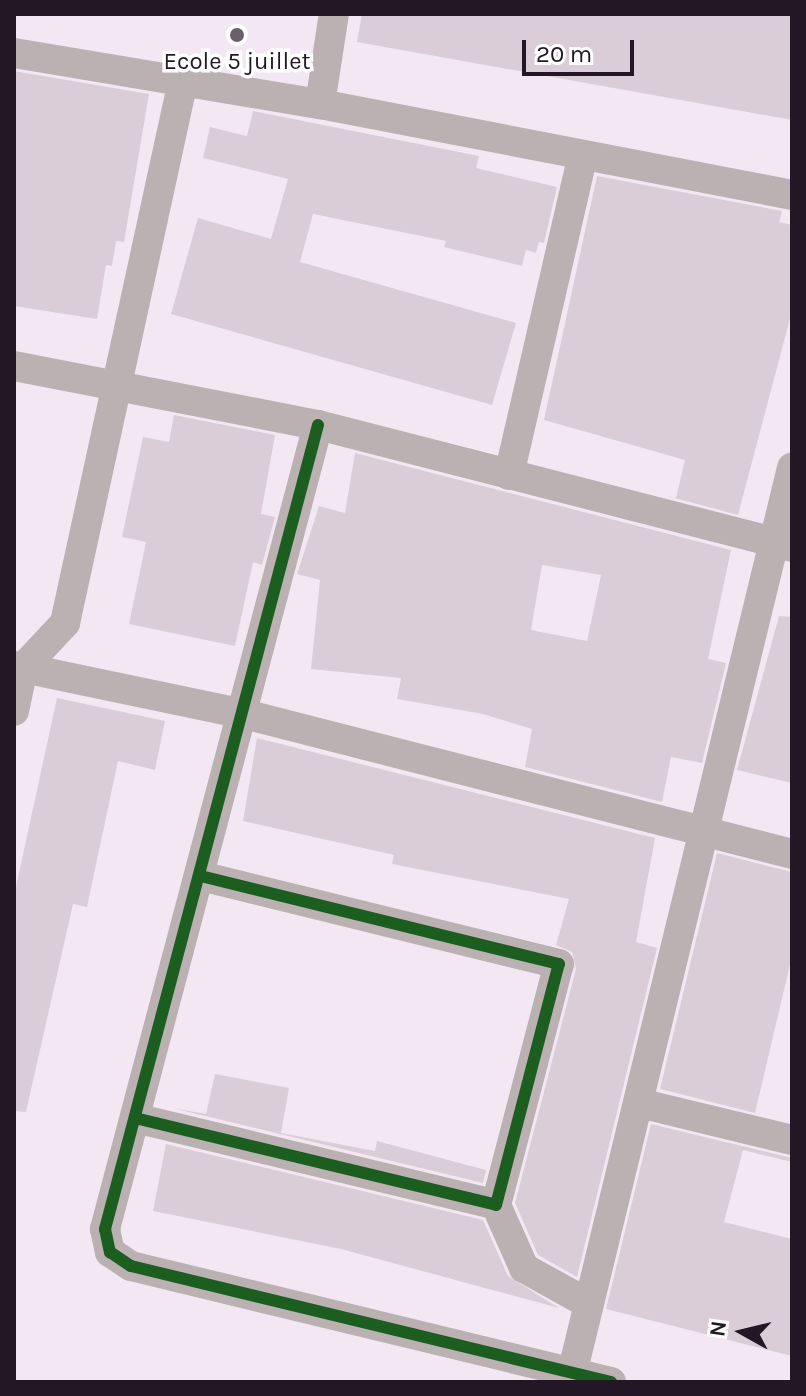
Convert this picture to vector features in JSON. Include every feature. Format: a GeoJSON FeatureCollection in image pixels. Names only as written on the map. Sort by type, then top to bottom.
{"type":"FeatureCollection","features":[{"type":"Feature","properties":{"kind":"street"},"geometry":{"type":"LineString","coordinates":[[320,104],[334,14]]}},
{"type":"Feature","properties":{"kind":"street"},"geometry":{"type":"LineString","coordinates":[[14,53],[320,104],[792,195]]}},
{"type":"Feature","properties":{"kind":"street"},"geometry":{"type":"LineString","coordinates":[[14,711],[19,667],[65,623],[120,386],[183,81]]}},
{"type":"Feature","properties":{"kind":"street"},"geometry":{"type":"LineString","coordinates":[[509,475],[583,155]]}},
{"type":"Feature","properties":{"kind":"street"},"geometry":{"type":"LineString","coordinates":[[14,366],[318,425],[784,545]]}},
{"type":"Feature","properties":{"kind":"street"},"geometry":{"type":"LineString","coordinates":[[318,425],[244,714],[105,1229],[110,1252],[131,1266],[572,1377],[611,1382]]}},
{"type":"Feature","properties":{"kind":"street"},"geometry":{"type":"LineString","coordinates":[[572,1377],[705,832],[784,545],[792,468]]}},
{"type":"Feature","properties":{"kind":"street"},"geometry":{"type":"LineString","coordinates":[[19,667],[244,714],[792,854]]}},
{"type":"Feature","properties":{"kind":"street"},"geometry":{"type":"LineString","coordinates":[[200,876],[559,964],[496,1205],[524,1268],[589,1304]]}},
{"type":"Feature","properties":{"kind":"street"},"geometry":{"type":"LineString","coordinates":[[639,1103],[792,1140]]}},
{"type":"Feature","properties":{"kind":"street"},"geometry":{"type":"LineString","coordinates":[[135,1118],[496,1205]]}},
{"type":"Feature","properties":{"kind":"building"},"geometry":{"type":"Polygon","coordinates":[[[362,14],[792,14],[792,120],[357,42],[362,14]]]}},
{"type":"Feature","properties":{"kind":"building"},"geometry":{"type":"Polygon","coordinates":[[[14,71],[149,94],[124,242],[116,241],[112,266],[106,265],[97,319],[14,306],[14,71]]]}},
{"type":"Feature","properties":{"kind":"building"},"geometry":{"type":"Polygon","coordinates":[[[253,111],[479,156],[476,168],[557,187],[544,243],[539,242],[536,253],[526,250],[522,266],[444,247],[446,241],[313,214],[300,262],[516,323],[492,405],[171,314],[198,218],[271,239],[288,179],[203,158],[210,127],[247,136],[253,111]]]}},
{"type":"Feature","properties":{"kind":"building"},"geometry":{"type":"Polygon","coordinates":[[[597,176],[782,211],[779,222],[792,225],[792,311],[738,515],[667,496],[676,498],[685,460],[544,420],[597,176]]]}},
{"type":"Feature","properties":{"kind":"building"},"geometry":{"type":"Polygon","coordinates":[[[174,415],[275,435],[261,514],[275,517],[262,565],[253,562],[235,646],[129,624],[146,542],[122,537],[143,437],[169,442],[174,415]]]}},
{"type":"Feature","properties":{"kind":"building"},"geometry":{"type":"Polygon","coordinates":[[[355,453],[731,550],[708,659],[726,663],[702,763],[671,757],[662,802],[525,767],[532,729],[483,714],[397,699],[401,678],[311,669],[320,580],[297,574],[319,506],[345,513],[355,453]],[[542,565],[531,630],[587,641],[601,575],[542,565]]]}},
{"type":"Feature","properties":{"kind":"building"},"geometry":{"type":"Polygon","coordinates":[[[779,616],[792,617],[792,783],[737,770],[779,616]]]}},
{"type":"Feature","properties":{"kind":"building"},"geometry":{"type":"Polygon","coordinates":[[[57,698],[165,721],[155,770],[118,761],[87,907],[73,904],[26,1112],[14,1111],[14,896],[57,698]]]}},
{"type":"Feature","properties":{"kind":"building"},"geometry":{"type":"Polygon","coordinates":[[[257,738],[655,838],[636,942],[657,948],[577,1277],[538,1255],[515,1203],[576,969],[572,952],[556,945],[569,899],[392,864],[394,855],[243,821],[257,738]]]}},
{"type":"Feature","properties":{"kind":"building"},"geometry":{"type":"Polygon","coordinates":[[[717,853],[792,872],[792,956],[755,1113],[660,1089],[717,853]]]}},
{"type":"Feature","properties":{"kind":"building"},"geometry":{"type":"Polygon","coordinates":[[[215,1074],[289,1088],[281,1133],[375,1151],[377,1141],[486,1170],[483,1183],[172,1108],[206,1114],[215,1074]]]}},
{"type":"Feature","properties":{"kind":"building"},"geometry":{"type":"Polygon","coordinates":[[[651,1124],[792,1158],[792,1162],[743,1150],[724,1222],[792,1239],[792,1356],[606,1309],[651,1124]]]}},
{"type":"Feature","properties":{"kind":"building"},"geometry":{"type":"Polygon","coordinates":[[[166,1144],[483,1220],[508,1276],[559,1308],[341,1249],[153,1211],[166,1144]]]}},
{"type":"Feature","properties":{"kind":"cycle path"},"geometry":{"type":"LineString","coordinates":[[318,425],[105,1229],[110,1252],[131,1266],[611,1382]]}},
{"type":"Feature","properties":{"kind":"cycle path"},"geometry":{"type":"LineString","coordinates":[[135,1118],[496,1205],[559,964],[200,876]]}},
{"type":"Feature","properties":{"kind":"place","name":"Ecole 5 juillet"},"geometry":{"type":"Point","coordinates":[237,35]}}]}
